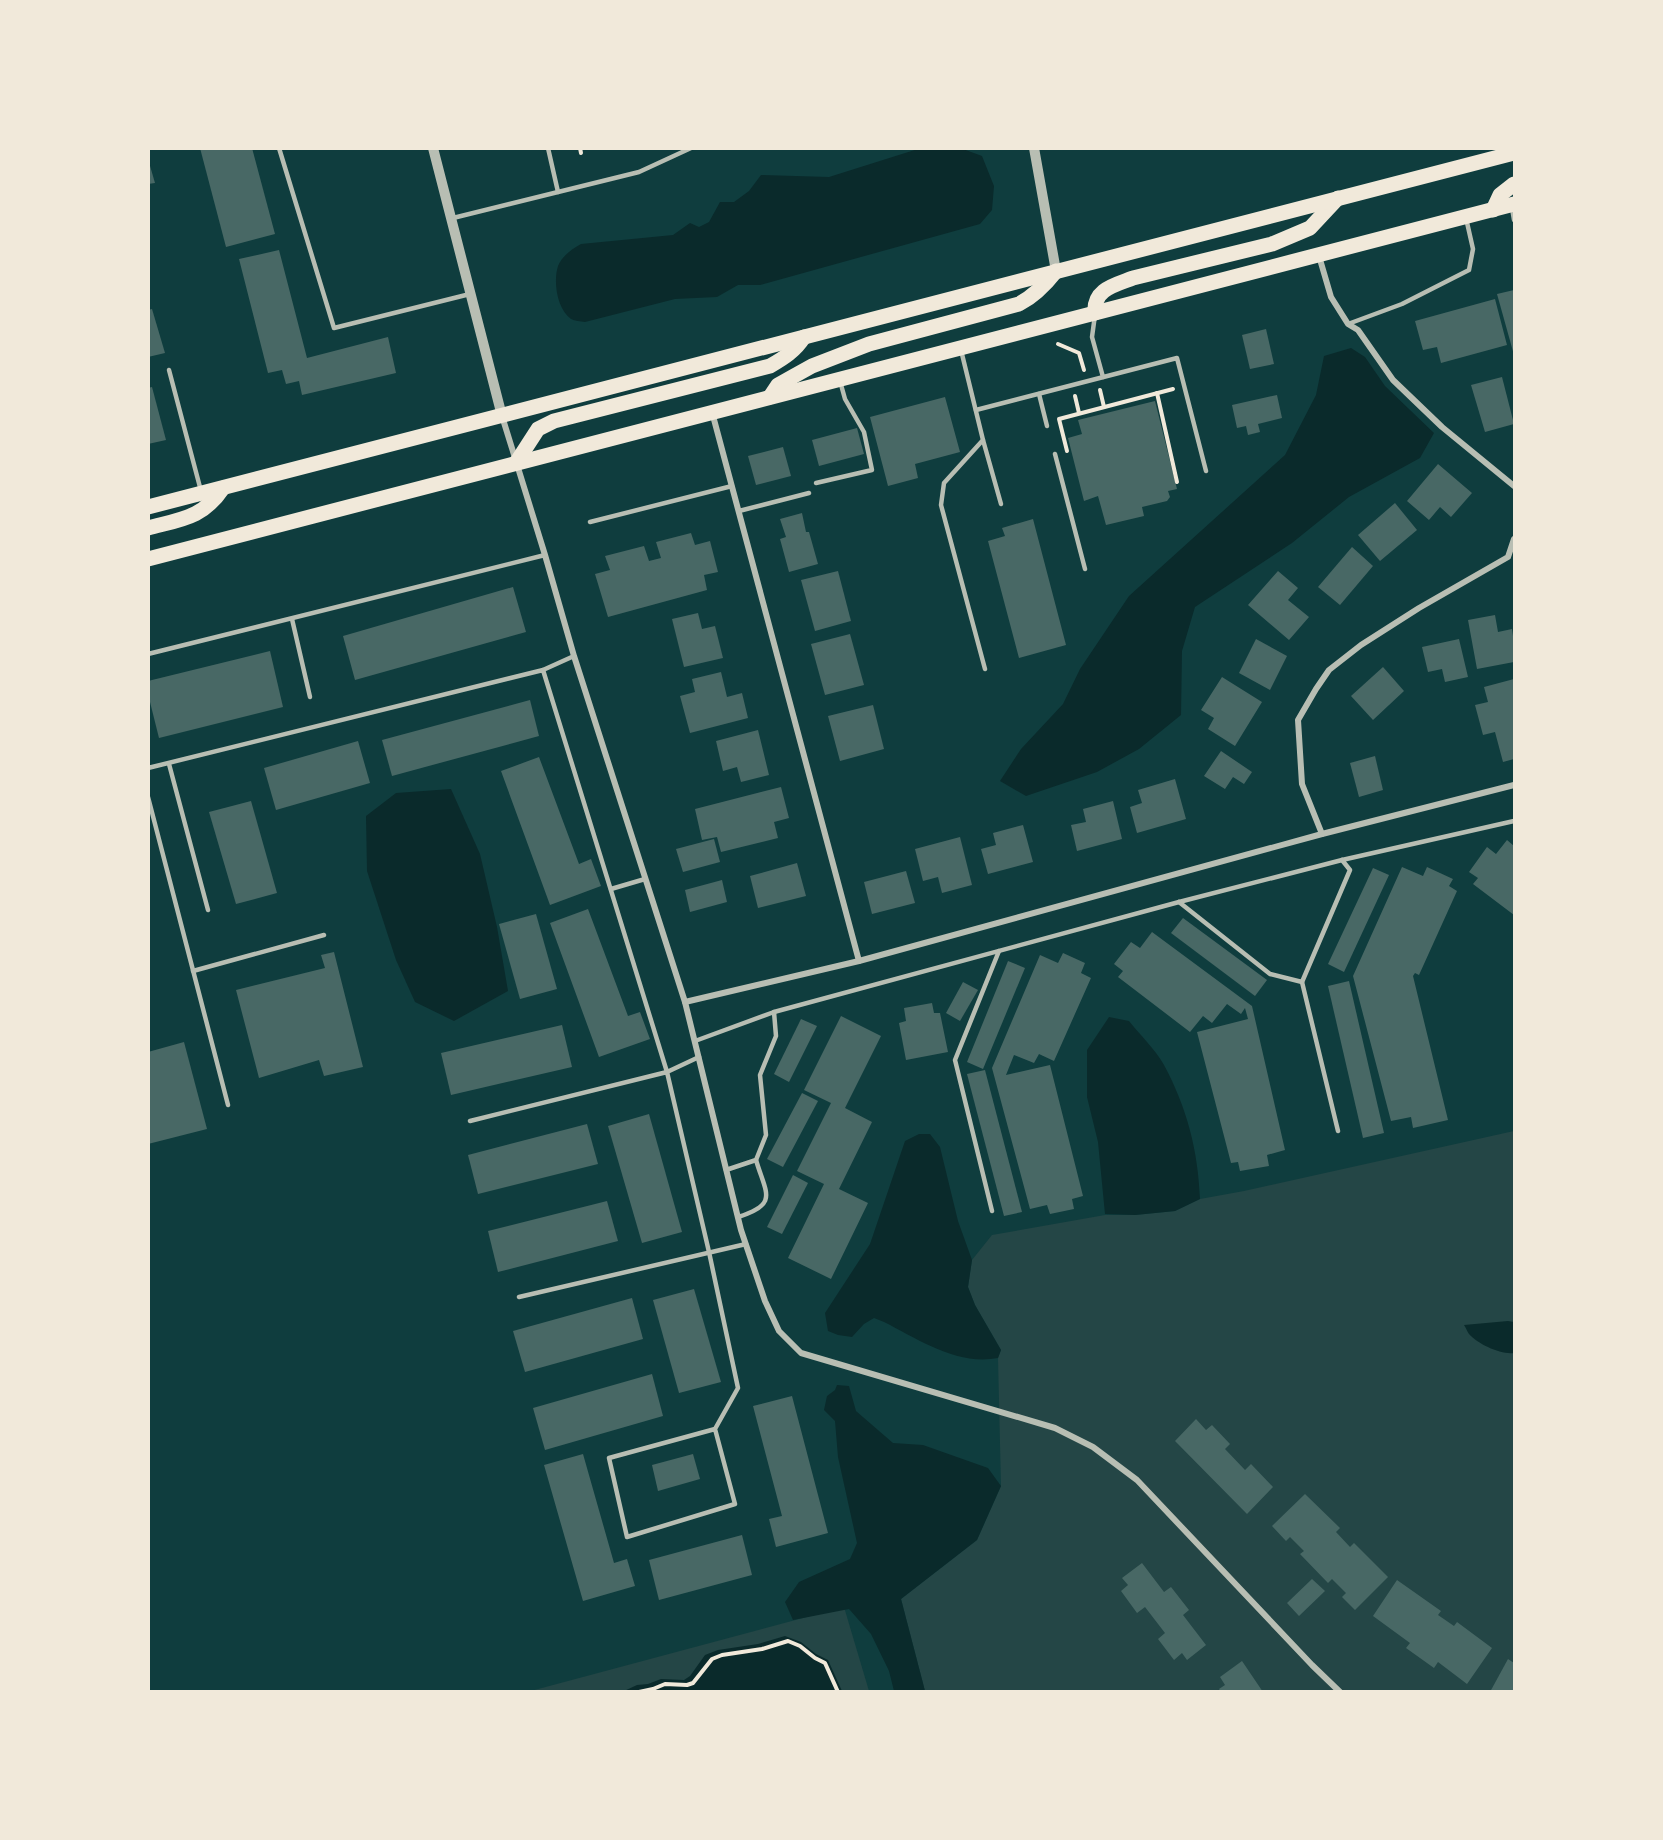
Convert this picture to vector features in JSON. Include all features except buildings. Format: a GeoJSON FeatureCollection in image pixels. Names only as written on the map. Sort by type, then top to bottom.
{"type":"FeatureCollection","features":[{"type":"Feature","properties":{"kind":"main road"},"geometry":{"type":"LineString","coordinates":[[148,507],[1338,198],[1497,151],[1515,153]]}},
{"type":"Feature","properties":{"kind":"main road"},"geometry":{"type":"LineString","coordinates":[[1493,210],[1500,195],[1515,184]]}},
{"type":"Feature","properties":{"kind":"main road"},"geometry":{"type":"LineString","coordinates":[[1095,313],[1097,297],[1104,290],[1116,284],[1272,244],[1310,228],[1338,198]]}},
{"type":"Feature","properties":{"kind":"main road"},"geometry":{"type":"LineString","coordinates":[[148,559],[1493,210],[1513,210]]}},
{"type":"Feature","properties":{"kind":"main road"},"geometry":{"type":"LineString","coordinates":[[770,396],[778,385],[794,376],[869,344],[1018,304],[1029,299],[1056,271]]}},
{"type":"Feature","properties":{"kind":"main road"},"geometry":{"type":"LineString","coordinates":[[516,463],[538,429],[554,421],[770,366],[787,357],[804,337]]}},
{"type":"Feature","properties":{"kind":"main road"},"geometry":{"type":"LineString","coordinates":[[148,528],[200,513],[211,505],[223,488]]}},
{"type":"Feature","properties":{"kind":"street"},"geometry":{"type":"LineString","coordinates":[[433,148],[502,416],[546,555],[574,656],[685,1002],[746,1244],[765,1301],[779,1331],[801,1353],[1054,1428],[1093,1447],[1137,1480],[1340,1692]]}},
{"type":"Feature","properties":{"kind":"street"},"geometry":{"type":"LineString","coordinates":[[1034,148],[1056,271]]}},
{"type":"Feature","properties":{"kind":"street"},"geometry":{"type":"LineString","coordinates":[[1318,255],[1331,297],[1348,324],[1358,330],[1393,380],[1442,427],[1515,486]]}},
{"type":"Feature","properties":{"kind":"street"},"geometry":{"type":"LineString","coordinates":[[712,412],[859,961]]}},
{"type":"Feature","properties":{"kind":"street"},"geometry":{"type":"LineString","coordinates":[[1322,834],[1302,784],[1298,720],[1316,689],[1329,670],[1361,645],[1419,608],[1508,557],[1515,539]]}},
{"type":"Feature","properties":{"kind":"street"},"geometry":{"type":"LineString","coordinates":[[685,1002],[859,961],[1322,834],[1515,785]]}},
{"type":"Feature","properties":{"kind":"lane"},"geometry":{"type":"LineString","coordinates":[[279,148],[334,328],[470,294]]}},
{"type":"Feature","properties":{"kind":"lane"},"geometry":{"type":"LineString","coordinates":[[548,148],[558,192]]}},
{"type":"Feature","properties":{"kind":"lane"},"geometry":{"type":"LineString","coordinates":[[450,219],[639,172],[691,148]]}},
{"type":"Feature","properties":{"kind":"lane"},"geometry":{"type":"LineString","coordinates":[[1348,324],[1402,304],[1469,270],[1473,249],[1466,217]]}},
{"type":"Feature","properties":{"kind":"lane"},"geometry":{"type":"LineString","coordinates":[[1095,313],[1092,337],[1103,377]]}},
{"type":"Feature","properties":{"kind":"lane"},"geometry":{"type":"LineString","coordinates":[[960,348],[1001,504]]}},
{"type":"Feature","properties":{"kind":"lane"},"geometry":{"type":"LineString","coordinates":[[976,410],[1177,358],[1206,471]]}},
{"type":"Feature","properties":{"kind":"lane"},"geometry":{"type":"LineString","coordinates":[[169,370],[202,493]]}},
{"type":"Feature","properties":{"kind":"lane"},"geometry":{"type":"LineString","coordinates":[[816,483],[872,470],[864,432],[845,399],[839,379]]}},
{"type":"Feature","properties":{"kind":"lane"},"geometry":{"type":"LineString","coordinates":[[1039,394],[1047,426]]}},
{"type":"Feature","properties":{"kind":"lane"},"geometry":{"type":"LineString","coordinates":[[983,440],[944,483],[941,505],[985,669]]}},
{"type":"Feature","properties":{"kind":"lane"},"geometry":{"type":"LineString","coordinates":[[1055,454],[1085,569]]}},
{"type":"Feature","properties":{"kind":"lane"},"geometry":{"type":"LineString","coordinates":[[590,522],[732,486]]}},
{"type":"Feature","properties":{"kind":"lane"},"geometry":{"type":"LineString","coordinates":[[739,511],[809,493]]}},
{"type":"Feature","properties":{"kind":"lane"},"geometry":{"type":"LineString","coordinates":[[148,654],[546,555]]}},
{"type":"Feature","properties":{"kind":"lane"},"geometry":{"type":"LineString","coordinates":[[292,619],[310,697]]}},
{"type":"Feature","properties":{"kind":"lane"},"geometry":{"type":"LineString","coordinates":[[148,768],[543,669],[574,656]]}},
{"type":"Feature","properties":{"kind":"lane"},"geometry":{"type":"LineString","coordinates":[[543,669],[667,1072],[738,1388],[715,1429],[735,1504],[627,1537],[609,1458],[715,1429]]}},
{"type":"Feature","properties":{"kind":"lane"},"geometry":{"type":"LineString","coordinates":[[169,764],[208,910]]}},
{"type":"Feature","properties":{"kind":"lane"},"geometry":{"type":"LineString","coordinates":[[148,797],[228,1105]]}},
{"type":"Feature","properties":{"kind":"lane"},"geometry":{"type":"LineString","coordinates":[[694,1041],[774,1012],[1179,902],[1342,860],[1515,821]]}},
{"type":"Feature","properties":{"kind":"lane"},"geometry":{"type":"LineString","coordinates":[[1338,1131],[1302,982],[1350,870],[1342,860]]}},
{"type":"Feature","properties":{"kind":"lane"},"geometry":{"type":"LineString","coordinates":[[611,890],[645,879]]}},
{"type":"Feature","properties":{"kind":"lane"},"geometry":{"type":"LineString","coordinates":[[1179,902],[1270,974],[1302,982]]}},
{"type":"Feature","properties":{"kind":"lane"},"geometry":{"type":"LineString","coordinates":[[193,970],[324,935]]}},
{"type":"Feature","properties":{"kind":"lane"},"geometry":{"type":"LineString","coordinates":[[992,1211],[955,1060],[999,951]]}},
{"type":"Feature","properties":{"kind":"lane"},"geometry":{"type":"LineString","coordinates":[[738,1217],[756,1212],[767,1198],[756,1160],[766,1135],[760,1075],[776,1036],[774,1012]]}},
{"type":"Feature","properties":{"kind":"lane"},"geometry":{"type":"LineString","coordinates":[[470,1121],[667,1072],[699,1057]]}},
{"type":"Feature","properties":{"kind":"lane"},"geometry":{"type":"LineString","coordinates":[[726,1170],[756,1160]]}},
{"type":"Feature","properties":{"kind":"lane"},"geometry":{"type":"LineString","coordinates":[[519,1297],[746,1244]]}},
{"type":"Feature","properties":{"kind":"path"},"geometry":{"type":"LineString","coordinates":[[1058,344],[1079,353],[1084,371]]}},
{"type":"Feature","properties":{"kind":"path"},"geometry":{"type":"LineString","coordinates":[[1068,452],[1059,419],[1174,389]]}},
{"type":"Feature","properties":{"kind":"path"},"geometry":{"type":"LineString","coordinates":[[1100,390],[1104,407]]}},
{"type":"Feature","properties":{"kind":"path"},"geometry":{"type":"LineString","coordinates":[[1157,393],[1177,482]]}},
{"type":"Feature","properties":{"kind":"path"},"geometry":{"type":"LineString","coordinates":[[1075,396],[1080,413]]}},
{"type":"Feature","properties":{"kind":"path"},"geometry":{"type":"LineString","coordinates":[[639,1692],[665,1684],[693,1683],[712,1659],[788,1641],[800,1646],[825,1663],[838,1692]]}},
{"type":"Feature","properties":{"kind":"shaded area"},"geometry":{"type":"Polygon","coordinates":[[[921,148],[963,149],[982,156],[994,186],[992,210],[980,224],[760,285],[738,285],[717,297],[675,299],[585,322],[571,319],[562,309],[556,287],[558,266],[568,253],[581,244],[673,235],[690,223],[699,227],[709,222],[720,202],[734,202],[749,191],[761,175],[829,177],[921,148]]]}},
{"type":"Feature","properties":{"kind":"shaded area"},"geometry":{"type":"Polygon","coordinates":[[[1351,348],[1365,357],[1385,386],[1434,433],[1420,458],[1349,497],[1292,543],[1195,607],[1182,651],[1181,715],[1139,749],[1097,772],[1026,796],[1000,781],[1021,749],[1063,704],[1080,669],[1129,596],[1285,455],[1316,395],[1324,356],[1351,348]]]}},
{"type":"Feature","properties":{"kind":"shaded area"},"geometry":{"type":"Polygon","coordinates":[[[451,789],[480,854],[497,927],[508,991],[454,1021],[415,1002],[396,960],[367,871],[366,816],[396,793],[451,789]]]}},
{"type":"Feature","properties":{"kind":"shaded area"},"geometry":{"type":"Polygon","coordinates":[[[1109,1017],[1129,1021],[1152,1048],[1164,1065],[1185,1113],[1197,1163],[1200,1199],[1175,1211],[1135,1215],[1105,1214],[1098,1142],[1087,1097],[1087,1050],[1109,1017]]]}},
{"type":"Feature","properties":{"kind":"shaded area"},"geometry":{"type":"Polygon","coordinates":[[[1514,1131],[1514,1691],[925,1691],[901,1599],[977,1540],[1001,1486],[998,1358],[1001,1350],[975,1305],[968,1287],[972,1260],[992,1235],[1105,1215],[1175,1211],[1200,1199],[1514,1131]]]}},
{"type":"Feature","properties":{"kind":"shaded area"},"geometry":{"type":"Polygon","coordinates":[[[919,1134],[930,1134],[940,1147],[958,1221],[972,1260],[968,1287],[975,1305],[1001,1350],[998,1358],[968,1358],[953,1355],[874,1318],[864,1324],[852,1337],[828,1331],[825,1313],[870,1244],[905,1141],[919,1134]]]}},
{"type":"Feature","properties":{"kind":"shaded area"},"geometry":{"type":"Polygon","coordinates":[[[1514,1322],[1514,1353],[1496,1351],[1484,1345],[1469,1334],[1464,1325],[1514,1322]]]}},
{"type":"Feature","properties":{"kind":"shaded area"},"geometry":{"type":"Polygon","coordinates":[[[837,1385],[849,1386],[856,1411],[893,1443],[923,1445],[988,1468],[1001,1486],[977,1540],[901,1599],[925,1691],[894,1691],[889,1671],[871,1634],[849,1609],[793,1620],[785,1602],[799,1582],[850,1559],[857,1543],[838,1457],[835,1421],[824,1410],[827,1396],[835,1390],[837,1385]]]}},
{"type":"Feature","properties":{"kind":"shaded area"},"geometry":{"type":"Polygon","coordinates":[[[844,1607],[869,1691],[527,1692],[844,1607]]]}},
{"type":"Feature","properties":{"kind":"shaded area"},"geometry":{"type":"Polygon","coordinates":[[[785,1636],[801,1642],[828,1660],[842,1691],[622,1692],[637,1685],[661,1679],[684,1680],[690,1676],[705,1655],[718,1650],[758,1644],[785,1636]]]}}]}
